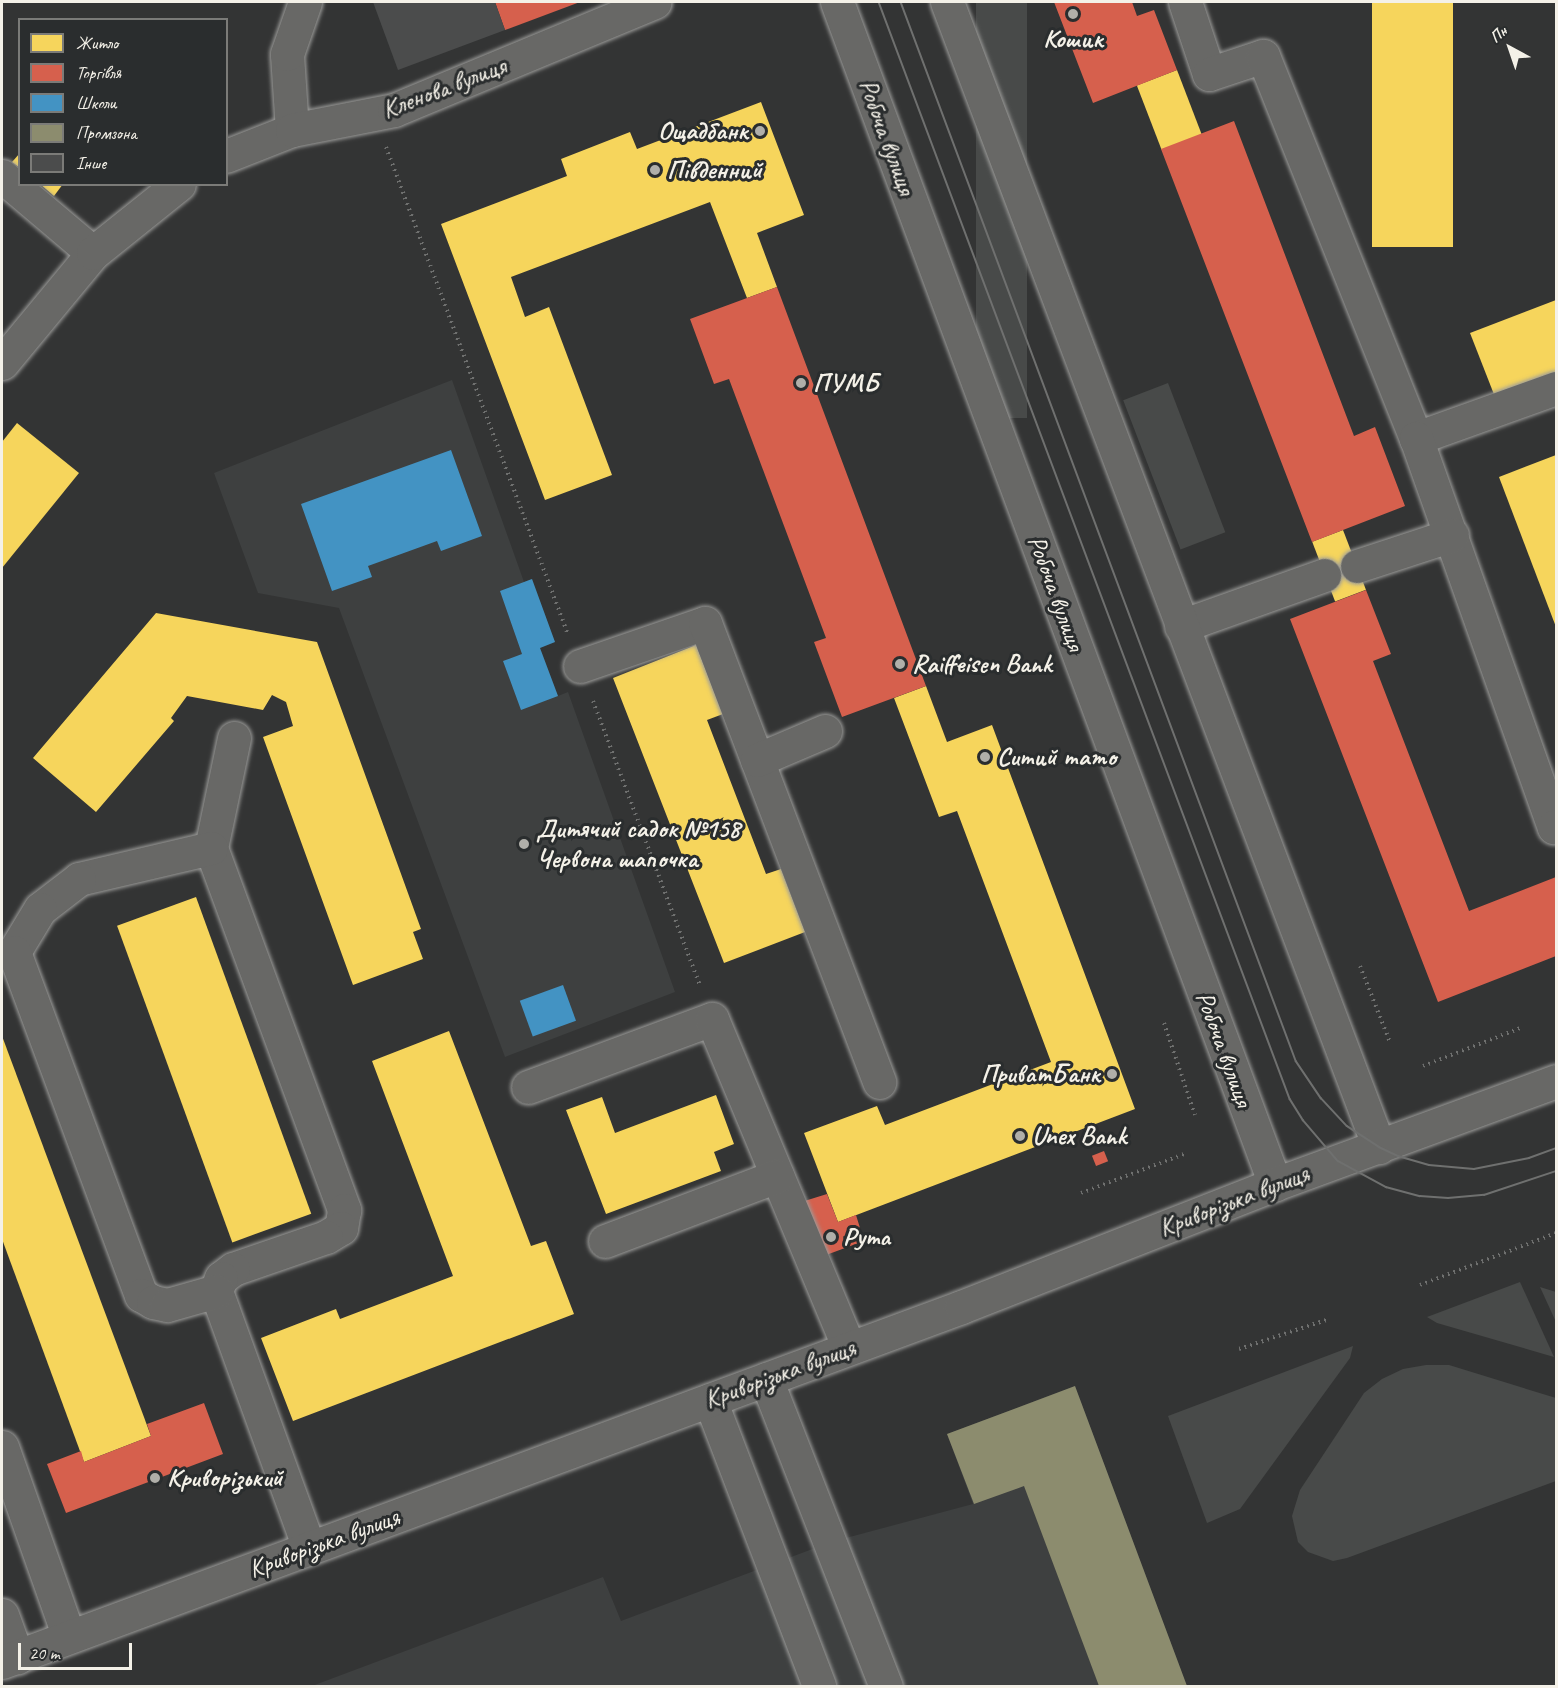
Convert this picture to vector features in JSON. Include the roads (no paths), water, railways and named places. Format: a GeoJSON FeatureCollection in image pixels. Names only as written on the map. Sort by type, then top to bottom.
{"type":"FeatureCollection","features":[{"type":"Feature","properties":{"kind":"main road"},"geometry":{"type":"LineString","coordinates":[[292,130],[286,54],[305,2]]}},
{"type":"Feature","properties":{"kind":"main road","name":"Кленова вулиця"},"geometry":{"type":"LineString","coordinates":[[228,155],[292,130],[374,116],[394,110],[655,2]]}},
{"type":"Feature","properties":{"kind":"main road","name":"Робоча вулиця"},"geometry":{"type":"LineString","coordinates":[[837,2],[1275,1184]]}},
{"type":"Feature","properties":{"kind":"main road"},"geometry":{"type":"LineString","coordinates":[[947,2],[1379,1147]]}},
{"type":"Feature","properties":{"kind":"main road"},"geometry":{"type":"LineString","coordinates":[[1185,2],[1209,74],[1263,56],[1416,438],[1550,816],[1554,827],[1557,826]]}},
{"type":"Feature","properties":{"kind":"main road"},"geometry":{"type":"LineString","coordinates":[[2,176],[93,253]]}},
{"type":"Feature","properties":{"kind":"main road"},"geometry":{"type":"LineString","coordinates":[[2,363],[93,253],[177,186]]}},
{"type":"Feature","properties":{"kind":"main road"},"geometry":{"type":"LineString","coordinates":[[1416,438],[1557,388]]}},
{"type":"Feature","properties":{"kind":"main road"},"geometry":{"type":"LineString","coordinates":[[1357,566],[1452,536]]}},
{"type":"Feature","properties":{"kind":"main road"},"geometry":{"type":"LineString","coordinates":[[1181,626],[1324,574]]}},
{"type":"Feature","properties":{"kind":"main road"},"geometry":{"type":"LineString","coordinates":[[580,666],[705,623],[879,1082]]}},
{"type":"Feature","properties":{"kind":"main road"},"geometry":{"type":"LineString","coordinates":[[757,760],[825,730]]}},
{"type":"Feature","properties":{"kind":"main road"},"geometry":{"type":"LineString","coordinates":[[234,738],[210,848],[344,1210],[341,1228],[326,1237],[233,1269],[221,1278],[216,1291],[309,1548]]}},
{"type":"Feature","properties":{"kind":"main road"},"geometry":{"type":"LineString","coordinates":[[210,848],[79,879],[40,909],[14,952],[141,1295],[153,1302],[167,1305],[216,1291]]}},
{"type":"Feature","properties":{"kind":"main road"},"geometry":{"type":"LineString","coordinates":[[528,1087],[712,1019],[849,1348]]}},
{"type":"Feature","properties":{"kind":"main road","name":"Криворізька вулиця"},"geometry":{"type":"LineString","coordinates":[[9,1660],[849,1348],[1275,1184],[1557,1081]]}},
{"type":"Feature","properties":{"kind":"main road"},"geometry":{"type":"LineString","coordinates":[[605,1241],[777,1176]]}},
{"type":"Feature","properties":{"kind":"main road"},"geometry":{"type":"LineString","coordinates":[[766,1379],[886,1686]]}},
{"type":"Feature","properties":{"kind":"main road"},"geometry":{"type":"LineString","coordinates":[[710,1400],[819,1686]]}},
{"type":"Feature","properties":{"kind":"main road"},"geometry":{"type":"LineString","coordinates":[[2,1447],[69,1637]]}},
{"type":"Feature","properties":{"kind":"main road"},"geometry":{"type":"LineString","coordinates":[[2,1615],[9,1660]]}},
{"type":"Feature","properties":{"kind":"tram line"},"geometry":{"type":"LineString","coordinates":[[879,2],[1290,1099],[1303,1120],[1338,1161],[1386,1187],[1420,1196],[1448,1198],[1484,1195],[1556,1171]]}},
{"type":"Feature","properties":{"kind":"tram line"},"geometry":{"type":"LineString","coordinates":[[901,2],[1296,1061],[1321,1098],[1347,1126],[1379,1147],[1398,1156],[1429,1165],[1474,1169],[1529,1158],[1556,1148]]}},
{"type":"Feature","properties":{"kind":"place","name":"Кошик"},"geometry":{"type":"Point","coordinates":[1073,14]}},
{"type":"Feature","properties":{"kind":"place","name":"Ощадбанк"},"geometry":{"type":"Point","coordinates":[760,131]}},
{"type":"Feature","properties":{"kind":"place","name":"Південний"},"geometry":{"type":"Point","coordinates":[655,170]}},
{"type":"Feature","properties":{"kind":"place","name":"ПУМБ"},"geometry":{"type":"Point","coordinates":[801,383]}},
{"type":"Feature","properties":{"kind":"place","name":"Raiffeisen Bank"},"geometry":{"type":"Point","coordinates":[900,664]}},
{"type":"Feature","properties":{"kind":"place","name":"Ситий тато"},"geometry":{"type":"Point","coordinates":[985,757]}},
{"type":"Feature","properties":{"kind":"place","name":"Дитячий садок №158 Червона шапочка"},"geometry":{"type":"Point","coordinates":[524,844]}},
{"type":"Feature","properties":{"kind":"place","name":"ПриватБанк"},"geometry":{"type":"Point","coordinates":[1112,1074]}},
{"type":"Feature","properties":{"kind":"place","name":"Unex Bank"},"geometry":{"type":"Point","coordinates":[1020,1136]}},
{"type":"Feature","properties":{"kind":"place","name":"Рута"},"geometry":{"type":"Point","coordinates":[831,1237]}},
{"type":"Feature","properties":{"kind":"place","name":"Криворізький"},"geometry":{"type":"Point","coordinates":[155,1478]}}]}
